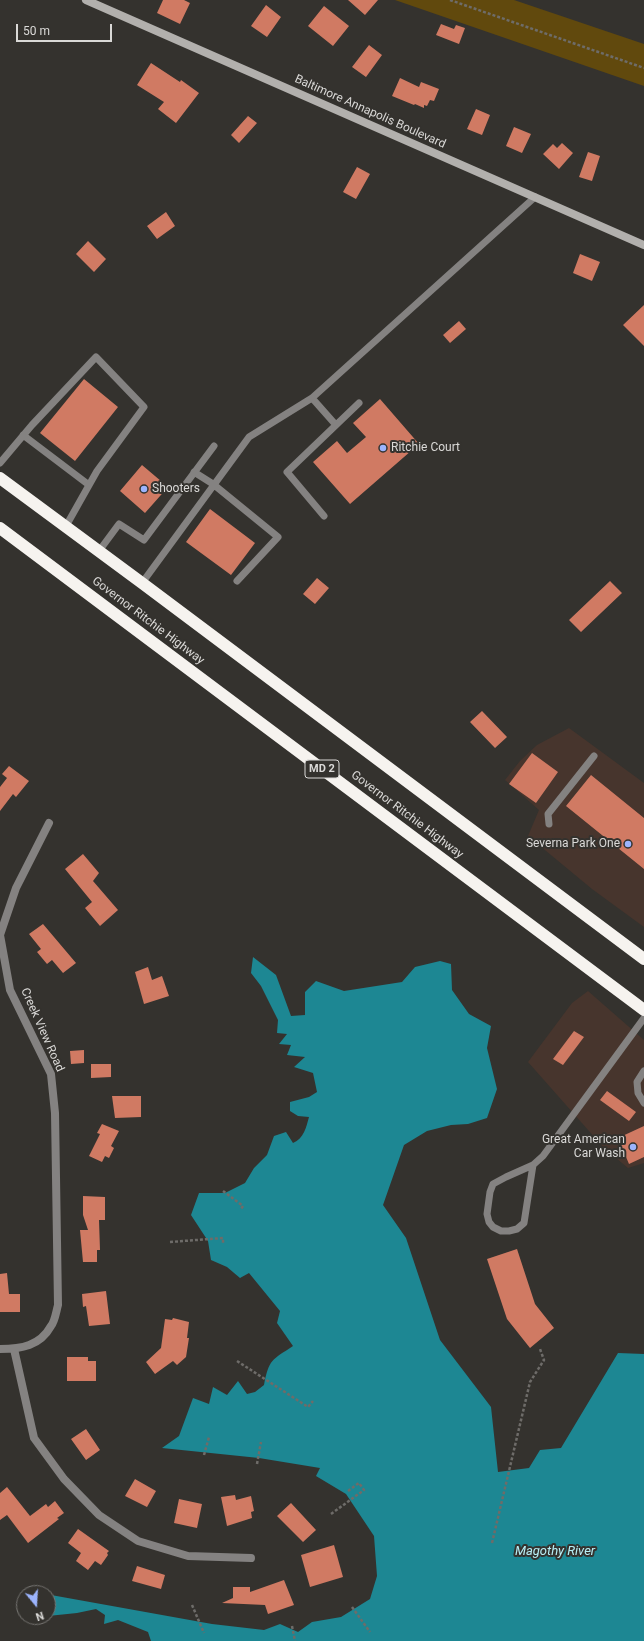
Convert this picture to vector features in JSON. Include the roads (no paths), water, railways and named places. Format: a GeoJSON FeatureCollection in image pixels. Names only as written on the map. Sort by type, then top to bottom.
{"type":"FeatureCollection","features":[{"type":"Feature","properties":{"kind":"highway"},"geometry":{"type":"LineString","coordinates":[[0,478],[644,959]]}},
{"type":"Feature","properties":{"kind":"highway","name":"Governor Ritchie Highway"},"geometry":{"type":"LineString","coordinates":[[0,528],[644,1010]]}},
{"type":"Feature","properties":{"kind":"street","name":"Baltimore Annapolis Boulevard"},"geometry":{"type":"LineString","coordinates":[[86,0],[644,245]]}},
{"type":"Feature","properties":{"kind":"street","name":"Creek View Road"},"geometry":{"type":"LineString","coordinates":[[0,1349],[14,1349],[39,1342],[52,1326],[58,1305],[55,1113],[51,1074],[10,990],[0,934],[16,888],[49,823]]}},
{"type":"Feature","properties":{"kind":"street"},"geometry":{"type":"LineString","coordinates":[[14,1349],[34,1438],[64,1479],[99,1515],[138,1541],[188,1556],[251,1558]]}},
{"type":"Feature","properties":{"kind":"lane"},"geometry":{"type":"LineString","coordinates":[[142,583],[213,484],[249,437],[312,398],[535,197]]}},
{"type":"Feature","properties":{"kind":"lane"},"geometry":{"type":"LineString","coordinates":[[0,463],[23,435],[96,357],[144,407],[97,471],[66,526]]}},
{"type":"Feature","properties":{"kind":"lane"},"geometry":{"type":"LineString","coordinates":[[312,398],[335,424]]}},
{"type":"Feature","properties":{"kind":"lane"},"geometry":{"type":"LineString","coordinates":[[324,516],[287,472],[359,402]]}},
{"type":"Feature","properties":{"kind":"lane"},"geometry":{"type":"LineString","coordinates":[[23,435],[88,485]]}},
{"type":"Feature","properties":{"kind":"lane"},"geometry":{"type":"LineString","coordinates":[[99,551],[119,524],[144,540],[214,446]]}},
{"type":"Feature","properties":{"kind":"lane"},"geometry":{"type":"LineString","coordinates":[[194,472],[213,484],[278,536],[237,581]]}},
{"type":"Feature","properties":{"kind":"lane"},"geometry":{"type":"LineString","coordinates":[[549,824],[548,814],[594,756]]}},
{"type":"Feature","properties":{"kind":"lane"},"geometry":{"type":"LineString","coordinates":[[533,1165],[524,1223],[517,1229],[509,1231],[502,1231],[493,1227],[489,1222],[487,1214],[490,1192],[494,1184],[533,1165],[551,1146],[644,1018]]}},
{"type":"Feature","properties":{"kind":"lane"},"geometry":{"type":"LineString","coordinates":[[644,1071],[637,1082],[638,1093],[644,1103]]}},
{"type":"Feature","properties":{"kind":"water","name":"Magothy River"},"geometry":{"type":"Polygon","coordinates":[[[253,957],[276,975],[291,1016],[305,1015],[305,992],[316,981],[344,991],[402,982],[415,967],[440,961],[451,964],[452,990],[469,1014],[491,1026],[487,1048],[497,1089],[487,1118],[468,1124],[451,1125],[427,1131],[404,1145],[383,1205],[406,1238],[440,1340],[491,1407],[498,1472],[529,1468],[540,1450],[561,1448],[618,1353],[644,1354],[644,1641],[151,1641],[148,1632],[118,1620],[104,1624],[105,1615],[96,1609],[56,1615],[56,1596],[212,1624],[264,1630],[280,1624],[298,1632],[312,1622],[341,1617],[370,1599],[377,1576],[374,1536],[346,1494],[316,1476],[320,1468],[259,1458],[162,1448],[179,1436],[193,1398],[209,1404],[213,1387],[227,1395],[238,1381],[247,1394],[255,1392],[264,1385],[272,1361],[293,1346],[277,1323],[280,1311],[249,1273],[240,1278],[227,1267],[211,1260],[208,1241],[191,1215],[199,1193],[225,1193],[245,1183],[254,1168],[267,1155],[274,1136],[286,1132],[293,1143],[297,1141],[304,1132],[309,1117],[298,1116],[290,1111],[290,1102],[309,1097],[317,1092],[313,1073],[294,1067],[305,1057],[287,1055],[291,1045],[279,1044],[287,1034],[277,1033],[278,1020],[261,986],[251,973],[253,957]]]}},
{"type":"Feature","properties":{"kind":"place","name":"Ritchie Court"},"geometry":{"type":"Point","coordinates":[383,448]}},
{"type":"Feature","properties":{"kind":"place","name":"Shooters"},"geometry":{"type":"Point","coordinates":[144,489]}},
{"type":"Feature","properties":{"kind":"place","name":"Severna Park One"},"geometry":{"type":"Point","coordinates":[628,844]}},
{"type":"Feature","properties":{"kind":"place","name":"Great American Car Wash"},"geometry":{"type":"Point","coordinates":[633,1147]}}]}
